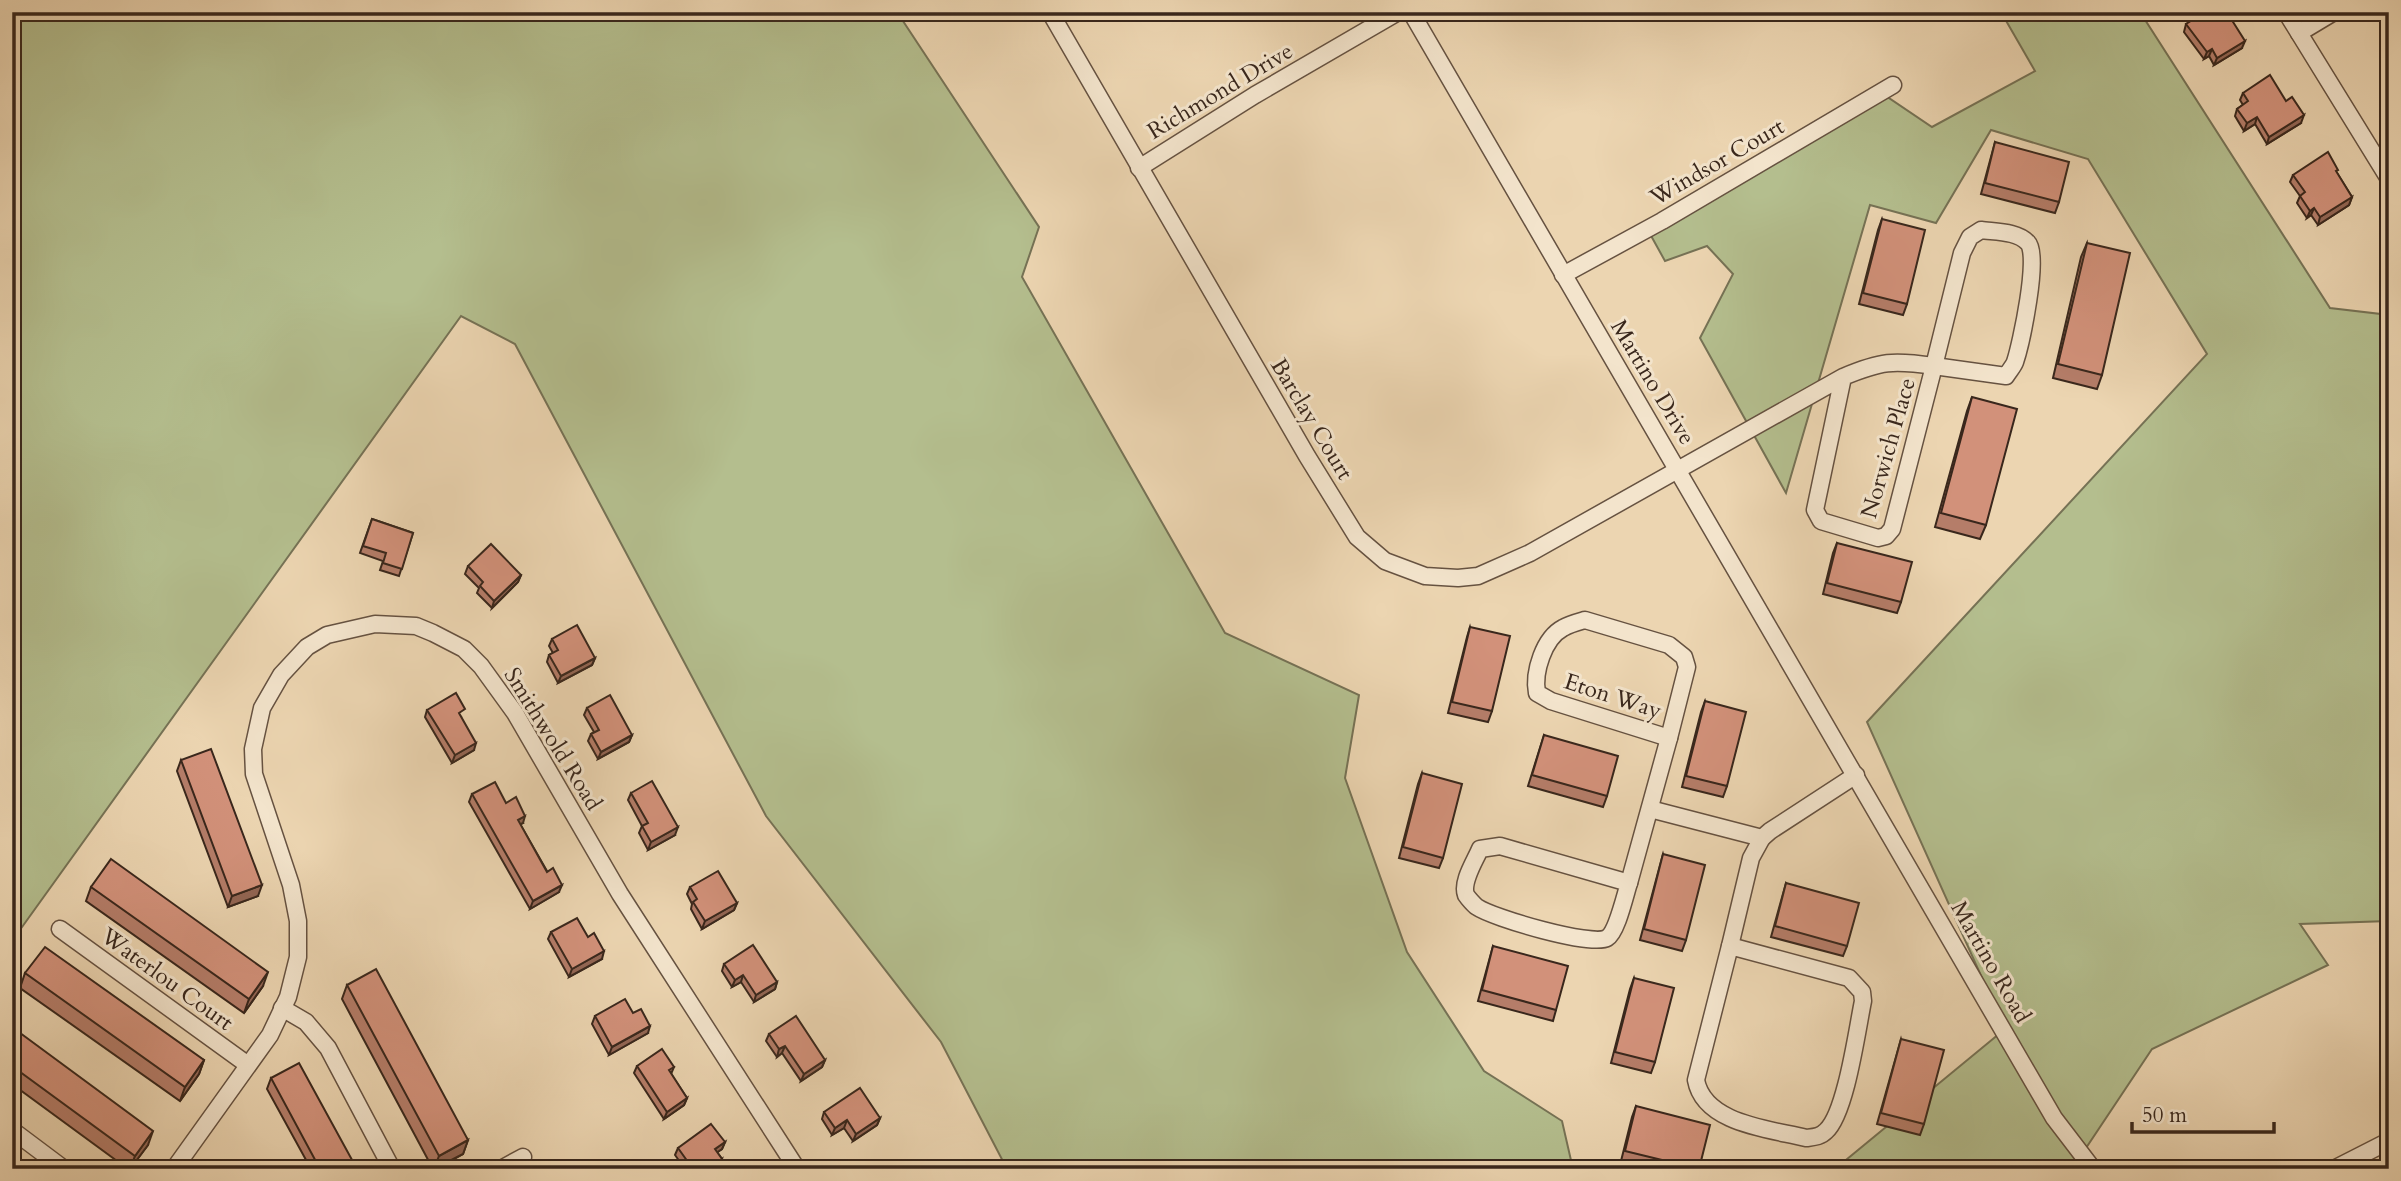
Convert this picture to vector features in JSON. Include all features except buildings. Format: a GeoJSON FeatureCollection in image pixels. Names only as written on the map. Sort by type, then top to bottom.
{"type":"FeatureCollection","features":[{"type":"Feature","properties":{"kind":"street","name":"Barclay Court"},"geometry":{"type":"LineString","coordinates":[[1050,12],[1307,456],[1357,537],[1385,561],[1425,576],[1478,576],[1530,553],[1679,471]]}},
{"type":"Feature","properties":{"kind":"street","name":"Richmond Drive"},"geometry":{"type":"LineString","coordinates":[[1139,168],[1255,95],[1398,12]]}},
{"type":"Feature","properties":{"kind":"street","name":"Martino Drive"},"geometry":{"type":"LineString","coordinates":[[1411,12],[1856,775]]}},
{"type":"Feature","properties":{"kind":"street"},"geometry":{"type":"LineString","coordinates":[[2286,12],[2389,180]]}},
{"type":"Feature","properties":{"kind":"street"},"geometry":{"type":"LineString","coordinates":[[2299,33],[2334,12]]}},
{"type":"Feature","properties":{"kind":"street","name":"Windsor Court"},"geometry":{"type":"LineString","coordinates":[[1563,275],[1662,221],[1893,85]]}},
{"type":"Feature","properties":{"kind":"street","name":"Norwich Place"},"geometry":{"type":"LineString","coordinates":[[1679,471],[1843,377],[1874,364],[1905,362],[1934,366],[2006,376],[2015,363],[2031,283],[2034,254],[2028,243],[2013,234],[1981,230],[1970,237],[1962,253],[1934,366],[1892,529],[1886,536],[1878,538],[1821,522],[1815,510],[1843,377]]}},
{"type":"Feature","properties":{"kind":"street","name":"Eton Way"},"geometry":{"type":"LineString","coordinates":[[1629,883],[1500,846],[1480,849],[1465,886],[1466,896],[1478,907],[1506,919],[1584,941],[1605,940],[1613,934],[1629,883],[1650,808],[1669,738],[1687,667],[1684,657],[1670,645],[1585,620],[1563,628],[1546,646],[1535,681],[1537,692],[1552,701],[1669,738]]}},
{"type":"Feature","properties":{"kind":"street","name":"Smithwold Road"},"geometry":{"type":"LineString","coordinates":[[174,1169],[270,1035],[282,1008],[298,957],[298,921],[291,885],[254,774],[253,749],[262,708],[281,676],[307,647],[327,635],[375,624],[416,626],[464,649],[481,666],[515,713],[620,894],[797,1169]]}},
{"type":"Feature","properties":{"kind":"street"},"geometry":{"type":"LineString","coordinates":[[1730,946],[1850,978],[1862,992],[1863,1001],[1839,1111],[1829,1129],[1819,1136],[1806,1138],[1725,1117],[1705,1102],[1696,1080],[1751,858],[1762,838],[1770,831],[1856,775]]}},
{"type":"Feature","properties":{"kind":"street","name":"Martino Road"},"geometry":{"type":"LineString","coordinates":[[1856,775],[2054,1118],[2093,1169]]}},
{"type":"Feature","properties":{"kind":"street"},"geometry":{"type":"LineString","coordinates":[[1650,808],[1762,838]]}},
{"type":"Feature","properties":{"kind":"street","name":"Waterlou Court"},"geometry":{"type":"LineString","coordinates":[[60,929],[248,1065]]}},
{"type":"Feature","properties":{"kind":"street"},"geometry":{"type":"LineString","coordinates":[[282,1008],[306,1022],[328,1048],[392,1169]]}},
{"type":"Feature","properties":{"kind":"street"},"geometry":{"type":"LineString","coordinates":[[12,1130],[64,1169]]}},
{"type":"Feature","properties":{"kind":"street"},"geometry":{"type":"LineString","coordinates":[[2334,1169],[2389,1141]]}},
{"type":"Feature","properties":{"kind":"street"},"geometry":{"type":"LineString","coordinates":[[501,1169],[523,1157]]}},
{"type":"Feature","properties":{"kind":"green space"},"geometry":{"type":"Polygon","coordinates":[[[12,12],[897,12],[1039,227],[1022,277],[1225,633],[1359,695],[1345,778],[1407,952],[1484,1071],[1562,1121],[1573,1169],[1007,1169],[941,1042],[766,816],[515,344],[461,316],[12,941],[12,12]]]}},
{"type":"Feature","properties":{"kind":"green space"},"geometry":{"type":"Polygon","coordinates":[[[2001,12],[2140,12],[2330,308],[2389,315],[2389,693],[2381,698],[2389,717],[2389,921],[2300,924],[2328,965],[2152,1049],[2072,1169],[1835,1169],[2005,1029],[1867,722],[2207,354],[2088,159],[1991,130],[1936,223],[1870,205],[1786,493],[1700,338],[1733,274],[1707,246],[1665,261],[1644,223],[1874,88],[1932,127],[2035,71],[2001,12]]]}}]}
